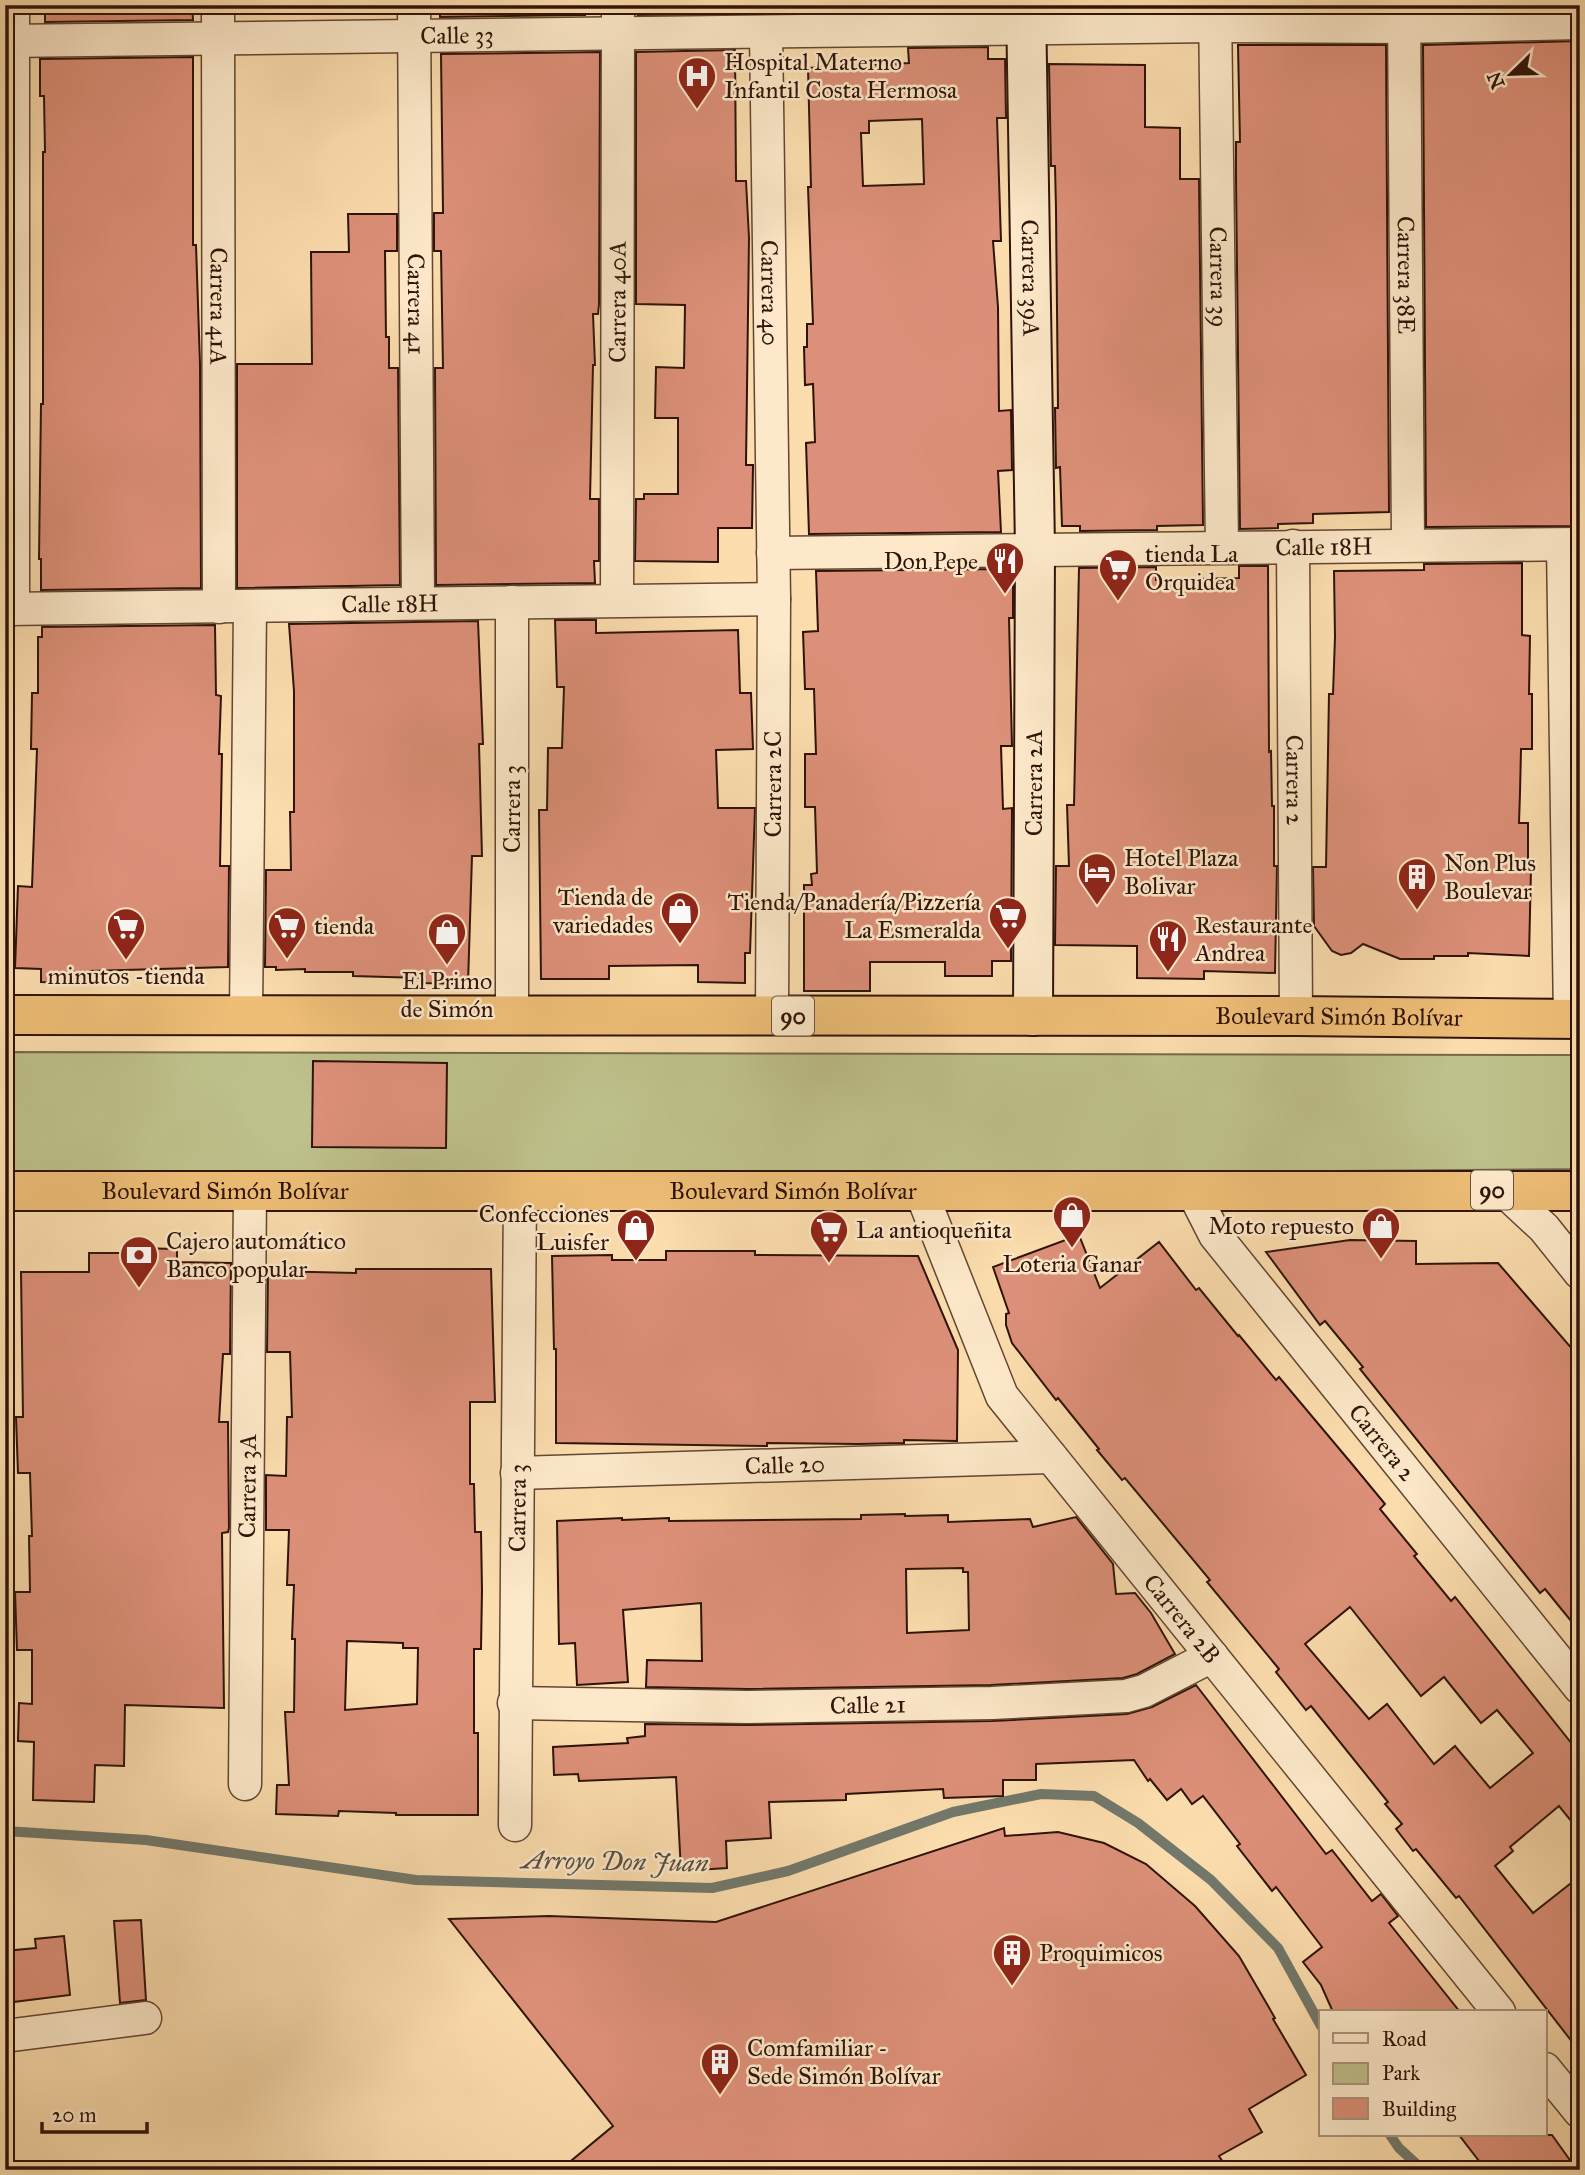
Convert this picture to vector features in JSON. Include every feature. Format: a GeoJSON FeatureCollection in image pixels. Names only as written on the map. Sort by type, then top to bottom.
{"type":"FeatureCollection","features":[{"type":"Feature","properties":{"kind":"highway","name":"Boulevard Simón Bolívar"},"geometry":{"type":"LineString","coordinates":[[5,1016],[1296,1016],[1577,1020]]}},
{"type":"Feature","properties":{"kind":"highway","name":"Boulevard Simón Bolívar"},"geometry":{"type":"LineString","coordinates":[[5,1191],[1578,1191]]}},
{"type":"Feature","properties":{"kind":"street"},"geometry":{"type":"LineString","coordinates":[[9,609],[9,41],[13,5]]}},
{"type":"Feature","properties":{"kind":"street","name":"Carrera 41A"},"geometry":{"type":"LineString","coordinates":[[218,5],[219,607]]}},
{"type":"Feature","properties":{"kind":"street","name":"Carrera 39"},"geometry":{"type":"LineString","coordinates":[[1215,15],[1222,547]]}},
{"type":"Feature","properties":{"kind":"street","name":"Calle 33"},"geometry":{"type":"LineString","coordinates":[[9,41],[218,39],[414,20],[618,19],[766,32],[810,18],[1404,16],[1580,23]]}},
{"type":"Feature","properties":{"kind":"street","name":"Carrera 38E"},"geometry":{"type":"LineString","coordinates":[[1404,16],[1408,544]]}},
{"type":"Feature","properties":{"kind":"street","name":"Carrera 39A"},"geometry":{"type":"LineString","coordinates":[[1026,17],[1035,549]]}},
{"type":"Feature","properties":{"kind":"street","name":"Carrera 40A"},"geometry":{"type":"LineString","coordinates":[[617,600],[618,19]]}},
{"type":"Feature","properties":{"kind":"street","name":"Carrera 41"},"geometry":{"type":"LineString","coordinates":[[414,20],[418,603]]}},
{"type":"Feature","properties":{"kind":"street","name":"Carrera 40"},"geometry":{"type":"LineString","coordinates":[[766,32],[773,553]]}},
{"type":"Feature","properties":{"kind":"street","name":"Calle 18H"},"geometry":{"type":"LineString","coordinates":[[773,553],[1408,544],[1571,545]]}},
{"type":"Feature","properties":{"kind":"street"},"geometry":{"type":"LineString","coordinates":[[1571,545],[1577,1020]]}},
{"type":"Feature","properties":{"kind":"street","name":"Carrera 2"},"geometry":{"type":"LineString","coordinates":[[1293,546],[1296,1016]]}},
{"type":"Feature","properties":{"kind":"street","name":"Carrera 2A"},"geometry":{"type":"LineString","coordinates":[[1033,1016],[1035,549]]}},
{"type":"Feature","properties":{"kind":"street","name":"Carrera 2C"},"geometry":{"type":"LineString","coordinates":[[772,1016],[773,553]]}},
{"type":"Feature","properties":{"kind":"street","name":"Calle 18H"},"geometry":{"type":"LineString","coordinates":[[9,609],[774,599]]}},
{"type":"Feature","properties":{"kind":"street","name":"Carrera 3"},"geometry":{"type":"LineString","coordinates":[[512,602],[512,1016]]}},
{"type":"Feature","properties":{"kind":"street"},"geometry":{"type":"LineString","coordinates":[[246,1015],[250,606]]}},
{"type":"Feature","properties":{"kind":"street","name":"Carrera 2"},"geometry":{"type":"LineString","coordinates":[[1192,1190],[1215,1235],[1580,1688]]}},
{"type":"Feature","properties":{"kind":"street"},"geometry":{"type":"LineString","coordinates":[[1503,1190],[1544,1228],[1580,1273]]}},
{"type":"Feature","properties":{"kind":"street","name":"Carrera 3A"},"geometry":{"type":"LineString","coordinates":[[245,1784],[250,1191]]}},
{"type":"Feature","properties":{"kind":"street","name":"Carrera 3"},"geometry":{"type":"LineString","coordinates":[[515,1825],[520,1191]]}},
{"type":"Feature","properties":{"kind":"street","name":"Carrera 2B"},"geometry":{"type":"LineString","coordinates":[[921,1192],[1002,1396],[1497,2010]]}},
{"type":"Feature","properties":{"kind":"street","name":"Calle 20"},"geometry":{"type":"LineString","coordinates":[[517,1473],[1051,1457]]}},
{"type":"Feature","properties":{"kind":"street","name":"Calle 21"},"geometry":{"type":"LineString","coordinates":[[514,1703],[747,1707],[992,1703],[1126,1696],[1144,1691],[1212,1656]]}},
{"type":"Feature","properties":{"kind":"street"},"geometry":{"type":"LineString","coordinates":[[5,2036],[145,2018]]}},
{"type":"Feature","properties":{"kind":"street"},"geometry":{"type":"LineString","coordinates":[[1546,2069],[1579,2109]]}},
{"type":"Feature","properties":{"kind":"green space"},"geometry":{"type":"Polygon","coordinates":[[[5,1052],[1580,1055],[1580,1169],[258,1180],[5,1177],[5,1052]]]}},
{"type":"Feature","properties":{"kind":"building"},"geometry":{"type":"Polygon","coordinates":[[[45,5],[192,5],[193,20],[45,22],[45,5]]]}},
{"type":"Feature","properties":{"kind":"building"},"geometry":{"type":"Polygon","coordinates":[[[440,5],[585,5],[585,15],[440,17],[440,5]]]}},
{"type":"Feature","properties":{"kind":"building"},"geometry":{"type":"Polygon","coordinates":[[[638,5],[734,5],[734,14],[638,15],[638,5]]]}},
{"type":"Feature","properties":{"kind":"building"},"geometry":{"type":"Polygon","coordinates":[[[907,5],[988,5],[988,10],[907,11],[907,5]]]}},
{"type":"Feature","properties":{"kind":"building"},"geometry":{"type":"Polygon","coordinates":[[[1237,5],[1386,5],[1386,9],[1237,8],[1237,5]]]}},
{"type":"Feature","properties":{"kind":"building"},"geometry":{"type":"Polygon","coordinates":[[[1422,5],[1552,5],[1422,8],[1422,5]]]}},
{"type":"Feature","properties":{"kind":"building"},"geometry":{"type":"Polygon","coordinates":[[[1579,41],[1580,131],[1575,131],[1580,316],[1580,526],[1426,527],[1423,45],[1579,41]]]}},
{"type":"Feature","properties":{"kind":"building"},"geometry":{"type":"Polygon","coordinates":[[[1238,45],[1386,45],[1389,512],[1313,514],[1313,523],[1278,524],[1278,528],[1240,529],[1236,178],[1236,142],[1240,142],[1238,45]]]}},
{"type":"Feature","properties":{"kind":"building"},"geometry":{"type":"Polygon","coordinates":[[[988,47],[988,59],[1005,59],[1006,118],[997,118],[1001,241],[993,241],[998,307],[999,411],[1011,410],[1012,470],[998,471],[1001,532],[809,534],[806,443],[815,442],[813,384],[805,385],[804,347],[807,347],[807,324],[813,324],[808,187],[811,187],[808,68],[909,63],[908,48],[988,47]],[[922,119],[869,121],[869,133],[861,133],[863,186],[924,184],[922,119]]]}},
{"type":"Feature","properties":{"kind":"building"},"geometry":{"type":"Polygon","coordinates":[[[735,50],[736,181],[746,181],[749,238],[746,465],[753,465],[752,528],[718,528],[718,562],[635,561],[636,499],[644,499],[644,494],[678,494],[678,418],[655,418],[656,367],[684,368],[685,305],[636,304],[636,52],[735,50]]]}},
{"type":"Feature","properties":{"kind":"building"},"geometry":{"type":"Polygon","coordinates":[[[600,52],[599,304],[598,314],[593,314],[595,365],[590,499],[599,499],[599,561],[594,561],[595,583],[436,585],[435,368],[443,368],[441,251],[434,251],[434,213],[443,213],[441,54],[600,52]]]}},
{"type":"Feature","properties":{"kind":"building"},"geometry":{"type":"Polygon","coordinates":[[[193,57],[193,245],[196,245],[200,364],[201,588],[41,590],[39,559],[45,152],[40,59],[193,57]]]}},
{"type":"Feature","properties":{"kind":"building"},"geometry":{"type":"Polygon","coordinates":[[[1049,64],[1145,65],[1145,127],[1180,128],[1180,179],[1199,179],[1203,525],[1157,526],[1157,530],[1080,531],[1080,526],[1062,526],[1060,467],[1056,468],[1056,210],[1055,166],[1051,166],[1049,64]]]}},
{"type":"Feature","properties":{"kind":"building"},"geometry":{"type":"Polygon","coordinates":[[[348,214],[397,214],[397,251],[385,251],[389,368],[398,368],[400,585],[237,588],[237,364],[312,364],[311,252],[349,252],[348,214]]]}},
{"type":"Feature","properties":{"kind":"building"},"geometry":{"type":"Polygon","coordinates":[[[1522,563],[1522,635],[1530,636],[1529,694],[1532,694],[1532,749],[1521,749],[1519,823],[1528,823],[1528,868],[1531,868],[1529,956],[1468,953],[1468,956],[1434,956],[1434,959],[1400,959],[1363,944],[1351,953],[1341,955],[1332,951],[1314,926],[1313,867],[1326,867],[1329,694],[1333,694],[1335,637],[1334,571],[1424,570],[1424,564],[1522,563]]]}},
{"type":"Feature","properties":{"kind":"building"},"geometry":{"type":"Polygon","coordinates":[[[1239,566],[1268,566],[1269,752],[1271,751],[1274,806],[1274,866],[1277,866],[1275,973],[1204,971],[1204,979],[1137,978],[1137,946],[1055,945],[1056,866],[1069,866],[1067,805],[1074,805],[1079,568],[1156,567],[1156,580],[1239,578],[1239,566]]]}},
{"type":"Feature","properties":{"kind":"building"},"geometry":{"type":"Polygon","coordinates":[[[1003,569],[1004,572],[1013,572],[1013,618],[1009,618],[1012,746],[1001,746],[1003,809],[1012,808],[1011,961],[992,961],[992,976],[945,976],[945,962],[870,962],[870,991],[804,991],[804,885],[812,885],[811,874],[817,873],[815,807],[805,807],[805,754],[816,754],[814,689],[805,689],[803,632],[818,631],[816,571],[1003,569]]]}},
{"type":"Feature","properties":{"kind":"building"},"geometry":{"type":"Polygon","coordinates":[[[555,620],[596,620],[596,633],[738,630],[740,693],[751,693],[753,749],[716,750],[718,808],[755,808],[750,953],[745,953],[745,983],[698,982],[698,965],[609,966],[609,979],[541,979],[539,810],[547,810],[548,748],[562,748],[564,687],[557,687],[555,620]]]}},
{"type":"Feature","properties":{"kind":"building"},"geometry":{"type":"Polygon","coordinates":[[[478,621],[483,744],[479,744],[482,856],[472,856],[468,984],[421,983],[421,978],[353,976],[353,972],[305,972],[305,969],[276,970],[276,967],[265,967],[266,870],[291,870],[294,691],[289,624],[478,621]]]}},
{"type":"Feature","properties":{"kind":"building"},"geometry":{"type":"Polygon","coordinates":[[[215,625],[216,695],[221,696],[220,866],[229,866],[228,967],[90,971],[89,984],[41,982],[41,969],[15,968],[18,886],[32,887],[37,749],[31,749],[32,693],[38,693],[38,637],[42,637],[42,627],[215,625]]]}},
{"type":"Feature","properties":{"kind":"building"},"geometry":{"type":"Polygon","coordinates":[[[313,1061],[447,1063],[446,1148],[312,1147],[313,1061]]]}},
{"type":"Feature","properties":{"kind":"building"},"geometry":{"type":"Polygon","coordinates":[[[1079,1235],[1100,1288],[1159,1242],[1196,1290],[1199,1288],[1276,1380],[1279,1377],[1385,1504],[1380,1509],[1417,1554],[1414,1556],[1451,1601],[1455,1597],[1580,1754],[1580,1832],[1559,1806],[1510,1847],[1513,1851],[1495,1866],[1533,1913],[1580,1876],[1580,2052],[1459,1896],[1456,1898],[1396,1829],[1402,1824],[1385,1804],[1388,1802],[1311,1706],[1306,1710],[1276,1672],[1279,1669],[1207,1582],[1210,1580],[1125,1478],[1122,1480],[1012,1343],[1006,1325],[1006,1314],[1009,1313],[993,1267],[1079,1235]],[[1350,1607],[1305,1644],[1369,1719],[1387,1704],[1434,1764],[1455,1746],[1490,1788],[1533,1753],[1497,1710],[1481,1723],[1444,1677],[1421,1696],[1350,1607]]]}},
{"type":"Feature","properties":{"kind":"building"},"geometry":{"type":"Polygon","coordinates":[[[1350,1240],[1416,1241],[1416,1264],[1498,1263],[1580,1358],[1580,1632],[1545,1589],[1540,1593],[1360,1369],[1363,1367],[1325,1321],[1320,1325],[1266,1252],[1350,1240]]]}},
{"type":"Feature","properties":{"kind":"building"},"geometry":{"type":"Polygon","coordinates":[[[133,1248],[177,1249],[177,1262],[231,1263],[230,1354],[223,1354],[219,1422],[228,1422],[229,1528],[228,1532],[222,1533],[224,1708],[125,1705],[124,1766],[95,1765],[94,1802],[33,1800],[34,1742],[18,1741],[19,1703],[32,1704],[32,1650],[17,1650],[15,1592],[30,1592],[29,1536],[32,1536],[30,1473],[18,1473],[16,1417],[23,1417],[21,1272],[89,1272],[89,1253],[133,1253],[133,1248]]]}},
{"type":"Feature","properties":{"kind":"building"},"geometry":{"type":"Polygon","coordinates":[[[666,1251],[755,1251],[755,1255],[918,1256],[958,1350],[957,1441],[767,1443],[767,1446],[556,1443],[552,1256],[612,1255],[612,1260],[666,1260],[666,1251]]]}},
{"type":"Feature","properties":{"kind":"building"},"geometry":{"type":"Polygon","coordinates":[[[356,1269],[491,1269],[495,1402],[470,1402],[470,1484],[474,1484],[475,1532],[481,1532],[481,1649],[474,1649],[478,1815],[396,1815],[339,1811],[338,1816],[276,1814],[277,1785],[289,1785],[285,1712],[294,1712],[294,1585],[287,1585],[289,1530],[266,1530],[266,1475],[286,1476],[287,1417],[292,1417],[290,1352],[267,1352],[268,1271],[356,1273],[356,1269]],[[347,1641],[345,1710],[417,1704],[418,1648],[403,1648],[403,1643],[347,1641]]]}},
{"type":"Feature","properties":{"kind":"building"},"geometry":{"type":"Polygon","coordinates":[[[861,1515],[948,1515],[948,1522],[1030,1519],[1033,1527],[1076,1517],[1113,1564],[1116,1594],[1135,1593],[1151,1613],[1175,1654],[1137,1674],[1123,1678],[991,1685],[747,1689],[646,1687],[647,1660],[702,1661],[701,1603],[623,1610],[628,1682],[577,1685],[575,1643],[559,1644],[557,1521],[622,1518],[669,1518],[669,1521],[861,1519],[861,1515]],[[963,1568],[906,1569],[907,1633],[969,1630],[968,1572],[963,1572],[963,1568]]]}},
{"type":"Feature","properties":{"kind":"building"},"geometry":{"type":"Polygon","coordinates":[[[1196,1685],[1326,1854],[1332,1850],[1372,1901],[1381,1894],[1398,1916],[1389,1923],[1458,2010],[1332,2010],[1321,1985],[1303,1962],[1322,1947],[1276,1887],[1272,1891],[1203,1796],[1192,1804],[1181,1789],[1167,1800],[1150,1779],[1148,1781],[1134,1760],[1036,1764],[1036,1780],[1003,1780],[1003,1796],[944,1798],[943,1789],[846,1794],[846,1800],[769,1802],[771,1838],[726,1841],[727,1868],[681,1871],[676,1777],[579,1781],[578,1774],[554,1775],[553,1747],[628,1743],[627,1738],[645,1736],[645,1724],[992,1721],[1127,1714],[1152,1707],[1196,1685]]]}},
{"type":"Feature","properties":{"kind":"building","name":"Proquimicos"},"geometry":{"type":"Polygon","coordinates":[[[1004,1828],[1005,1836],[1058,1832],[1104,1843],[1146,1864],[1195,1906],[1239,1956],[1306,2075],[1249,2109],[1262,2132],[1219,2156],[1228,2170],[560,2170],[613,2126],[449,1919],[549,1916],[716,1922],[1004,1828]]]}},
{"type":"Feature","properties":{"kind":"building"},"geometry":{"type":"Polygon","coordinates":[[[141,1920],[146,2000],[120,2003],[114,1921],[141,1920]]]}},
{"type":"Feature","properties":{"kind":"building"},"geometry":{"type":"Polygon","coordinates":[[[64,1936],[70,1995],[5,2003],[5,1951],[36,1948],[35,1939],[64,1936]]]}},
{"type":"Feature","properties":{"kind":"building"},"geometry":{"type":"Polygon","coordinates":[[[1552,2135],[1577,2170],[1486,2170],[1460,2136],[1552,2135]]]}},
{"type":"Feature","properties":{"kind":"waterway","name":"Arroyo Don Juan"},"geometry":{"type":"LineString","coordinates":[[5,1831],[146,1840],[416,1880],[712,1888],[788,1871],[953,1812],[1041,1794],[1094,1796],[1138,1823],[1211,1880],[1278,1948],[1319,2022]]}},
{"type":"Feature","properties":{"kind":"waterway","name":"Arroyo Don Juan"},"geometry":{"type":"LineString","coordinates":[[1391,2136],[1399,2148],[1423,2170]]}},
{"type":"Feature","properties":{"kind":"place","name":"Hospital Materno Infantil Costa Hermosa"},"geometry":{"type":"Point","coordinates":[697,110]}},
{"type":"Feature","properties":{"kind":"place","name":"Don Pepe"},"geometry":{"type":"Point","coordinates":[1005,595]}},
{"type":"Feature","properties":{"kind":"place","name":"tienda La Orquidea"},"geometry":{"type":"Point","coordinates":[1118,602]}},
{"type":"Feature","properties":{"kind":"place","name":"Hotel Plaza Bolivar"},"geometry":{"type":"Point","coordinates":[1097,906]}},
{"type":"Feature","properties":{"kind":"place","name":"Non Plus Boulevar"},"geometry":{"type":"Point","coordinates":[1417,911]}},
{"type":"Feature","properties":{"kind":"place","name":"Tienda de variedades"},"geometry":{"type":"Point","coordinates":[680,945]}},
{"type":"Feature","properties":{"kind":"place","name":"Tienda/Panadería/Pizzería La Esmeralda"},"geometry":{"type":"Point","coordinates":[1008,950]}},
{"type":"Feature","properties":{"kind":"place","name":"tienda"},"geometry":{"type":"Point","coordinates":[287,960]}},
{"type":"Feature","properties":{"kind":"place","name":"minutos -tienda"},"geometry":{"type":"Point","coordinates":[126,961]}},
{"type":"Feature","properties":{"kind":"place","name":"El Primo de Simón"},"geometry":{"type":"Point","coordinates":[447,966]}},
{"type":"Feature","properties":{"kind":"place","name":"Restaurante Andrea"},"geometry":{"type":"Point","coordinates":[1168,973]}},
{"type":"Feature","properties":{"kind":"place","name":"Loteria Ganar"},"geometry":{"type":"Point","coordinates":[1072,1249]}},
{"type":"Feature","properties":{"kind":"place","name":"Moto repuesto"},"geometry":{"type":"Point","coordinates":[1381,1260]}},
{"type":"Feature","properties":{"kind":"place","name":"Confecciones Luisfer"},"geometry":{"type":"Point","coordinates":[636,1262]}},
{"type":"Feature","properties":{"kind":"place","name":"La antioqueñita"},"geometry":{"type":"Point","coordinates":[829,1264]}},
{"type":"Feature","properties":{"kind":"place","name":"Cajero automático Banco popular"},"geometry":{"type":"Point","coordinates":[139,1289]}},
{"type":"Feature","properties":{"kind":"place","name":"Proquimicos"},"geometry":{"type":"Point","coordinates":[1012,1987]}},
{"type":"Feature","properties":{"kind":"place","name":"Comfamiliar - Sede Simón Bolívar"},"geometry":{"type":"Point","coordinates":[720,2096]}}]}
